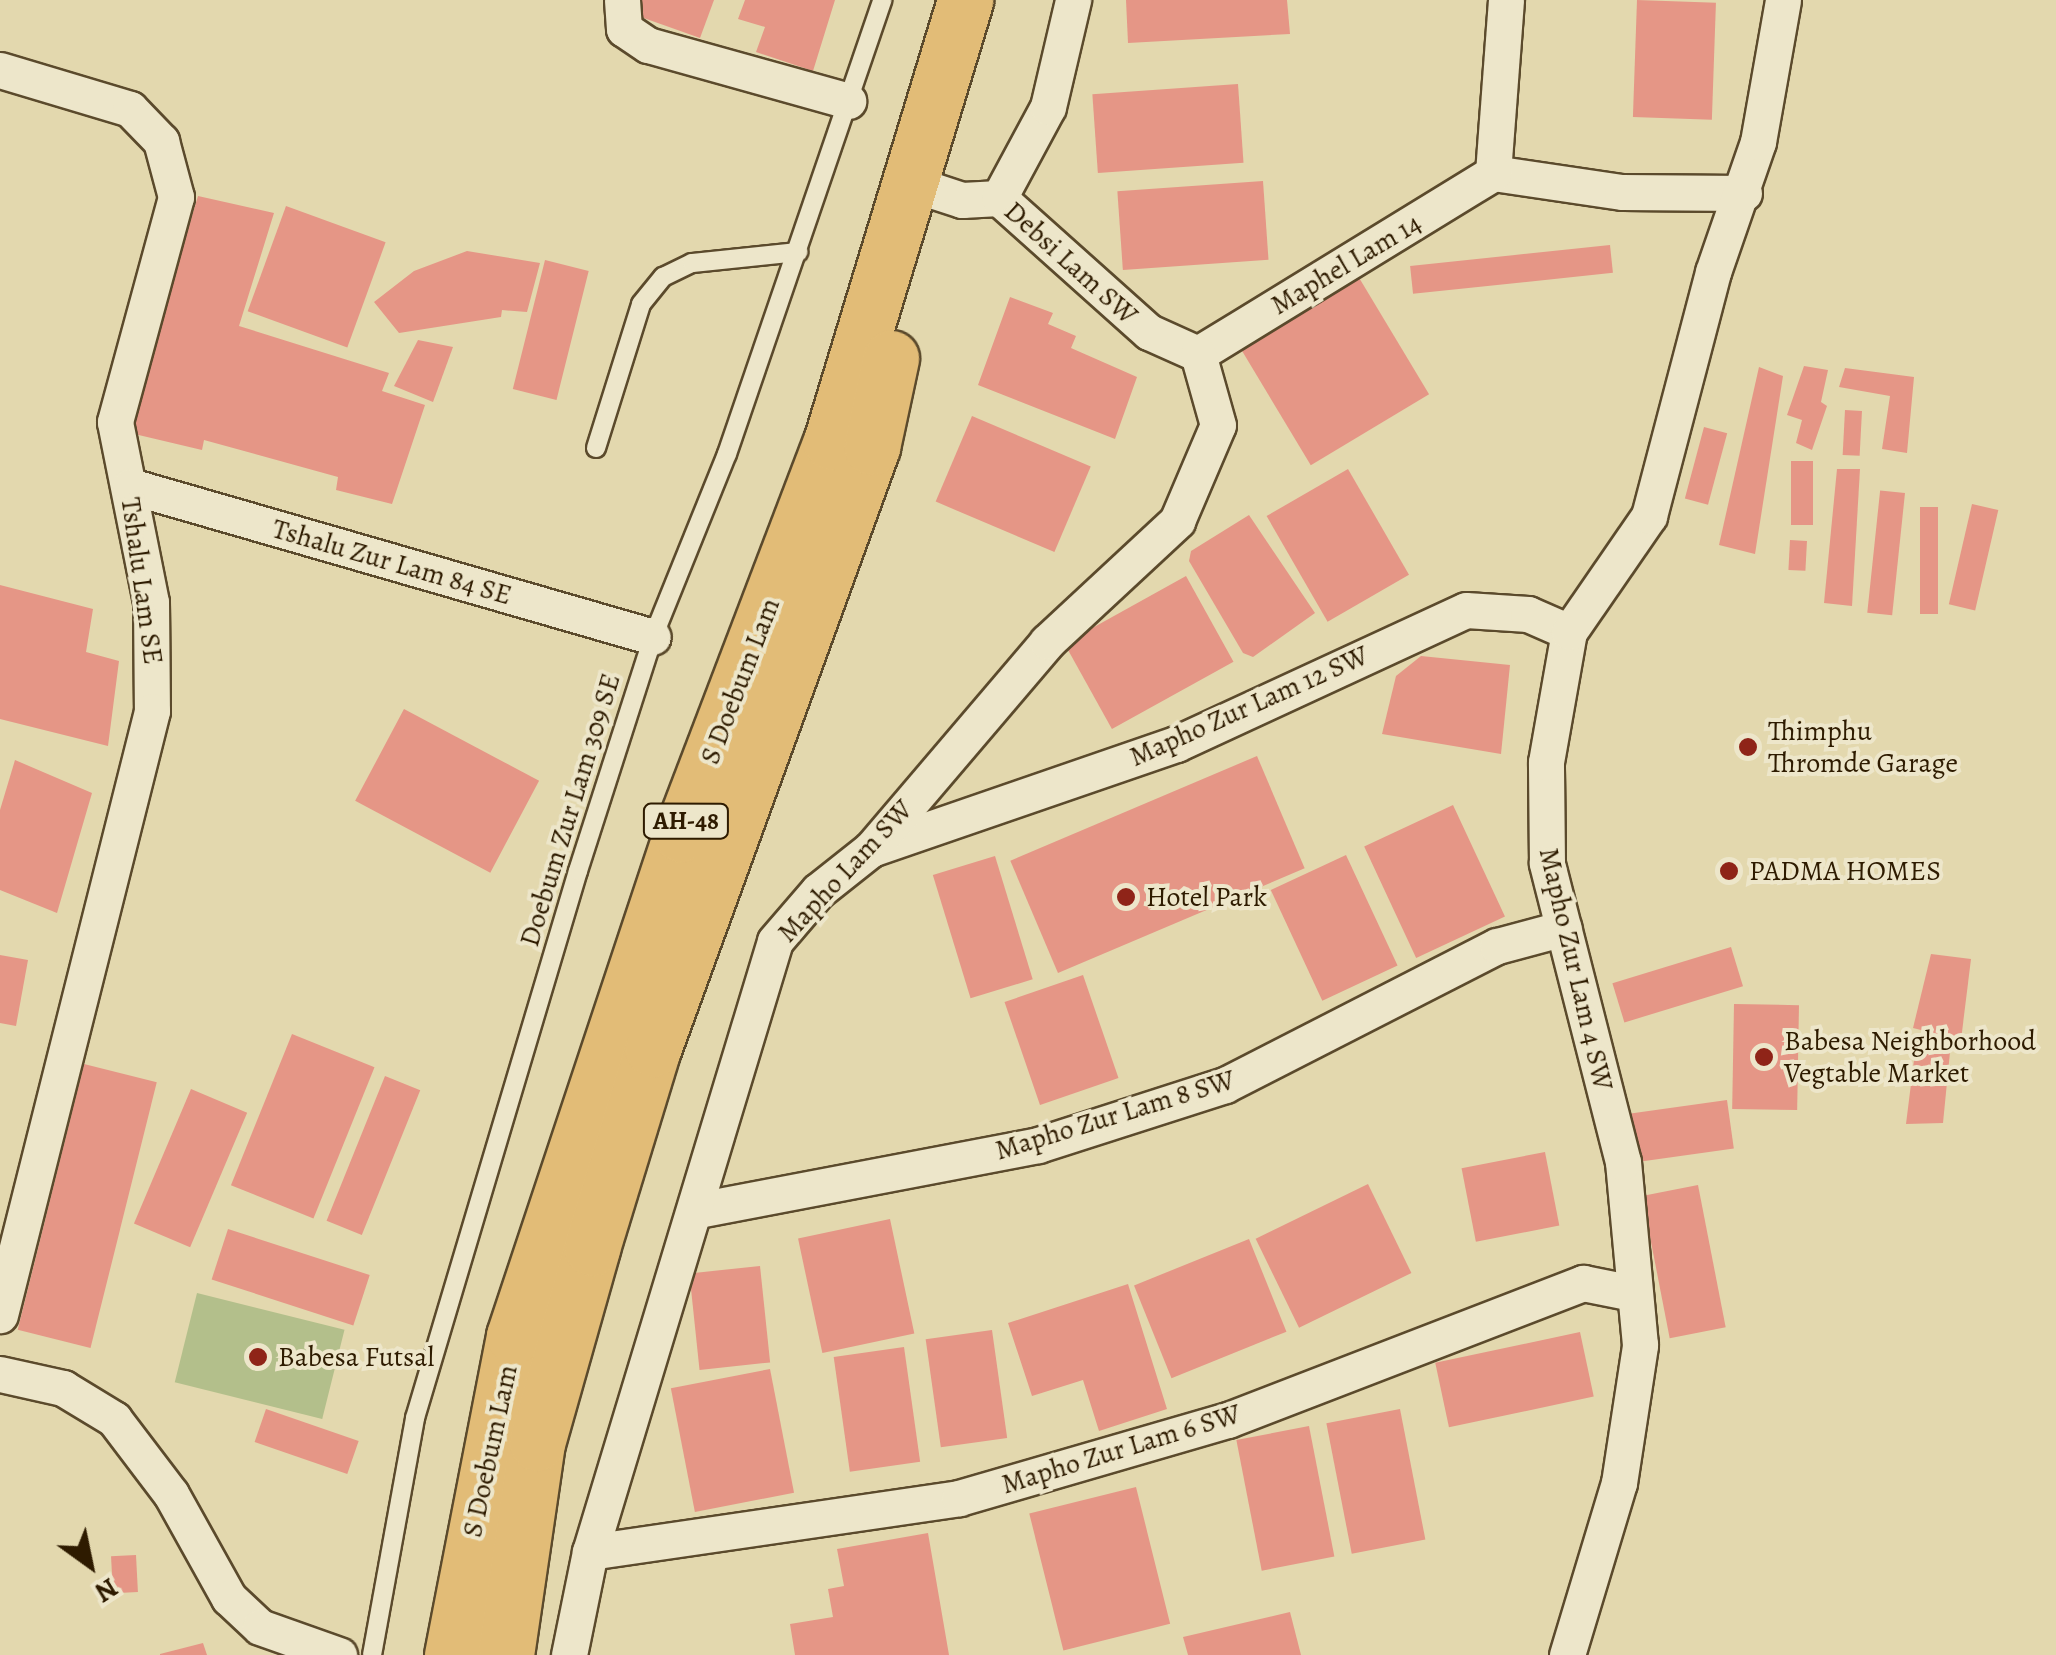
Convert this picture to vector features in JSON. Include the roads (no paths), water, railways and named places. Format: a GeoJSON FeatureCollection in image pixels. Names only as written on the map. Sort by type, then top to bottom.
{"type":"FeatureCollection","features":[{"type":"Feature","properties":{"kind":"highway","name":"S Doebum Lam"},"geometry":{"type":"LineString","coordinates":[[506,1655],[537,1444],[592,1248],[653,1049],[872,446],[918,187],[965,0]]}},
{"type":"Feature","properties":{"kind":"highway","name":"S Doebum Lam"},"geometry":{"type":"LineString","coordinates":[[452,1655],[514,1336],[681,834],[831,442],[918,187],[1000,0]]}},
{"type":"Feature","properties":{"kind":"street"},"geometry":{"type":"LineString","coordinates":[[622,0],[624,30],[648,45],[848,101]]}},
{"type":"Feature","properties":{"kind":"street"},"geometry":{"type":"LineString","coordinates":[[918,187],[998,198],[1048,107],[1073,0]]}},
{"type":"Feature","properties":{"kind":"street"},"geometry":{"type":"LineString","coordinates":[[1506,0],[1493,173],[1622,192],[1744,193],[1783,0]]}},
{"type":"Feature","properties":{"kind":"street","name":"Tshalu Lam SE"},"geometry":{"type":"LineString","coordinates":[[0,70],[130,109],[150,127],[174,170],[173,230],[142,308],[115,422],[154,630],[152,710],[0,1315]]}},
{"type":"Feature","properties":{"kind":"street","name":"Maphel Lam 14"},"geometry":{"type":"LineString","coordinates":[[1198,354],[1493,173]]}},
{"type":"Feature","properties":{"kind":"street","name":"Mapho Zur Lam 4 SW"},"geometry":{"type":"LineString","coordinates":[[1567,1655],[1618,1483],[1640,1345],[1624,1162],[1564,928],[1542,811],[1569,632],[1650,516],[1713,272],[1744,193]]}},
{"type":"Feature","properties":{"kind":"street","name":"Debsi Lam SW"},"geometry":{"type":"LineString","coordinates":[[998,198],[1149,332],[1198,354]]}},
{"type":"Feature","properties":{"kind":"street","name":"Mapho Lam SW"},"geometry":{"type":"LineString","coordinates":[[569,1655],[590,1552],[698,1210],[775,941],[818,891],[871,849],[1047,642],[1178,521],[1218,425],[1198,354]]}},
{"type":"Feature","properties":{"kind":"street","name":"Tshalu Zur Lam 84 SE"},"geometry":{"type":"LineString","coordinates":[[130,486],[653,637]]}},
{"type":"Feature","properties":{"kind":"street","name":"Mapho Zur Lam 12 SW"},"geometry":{"type":"LineString","coordinates":[[871,849],[1176,744],[1466,610],[1528,614],[1569,632]]}},
{"type":"Feature","properties":{"kind":"street","name":"Mapho Zur Lam 8 SW"},"geometry":{"type":"LineString","coordinates":[[698,1210],[1038,1145],[1225,1086],[1497,946],[1564,928]]}},
{"type":"Feature","properties":{"kind":"street","name":"Mapho Zur Lam 6 SW"},"geometry":{"type":"LineString","coordinates":[[590,1552],[959,1498],[1228,1420],[1583,1283],[1634,1294]]}},
{"type":"Feature","properties":{"kind":"street"},"geometry":{"type":"LineString","coordinates":[[0,1374],[63,1388],[114,1419],[171,1494],[229,1598],[260,1626],[339,1655]]}},
{"type":"Feature","properties":{"kind":"lane","name":"Doebum Zur Lam 309 SE"},"geometry":{"type":"LineString","coordinates":[[372,1655],[415,1418],[653,637],[798,252],[882,0]]}},
{"type":"Feature","properties":{"kind":"lane"},"geometry":{"type":"LineString","coordinates":[[596,448],[641,304],[662,277],[692,263],[798,252]]}},
{"type":"Feature","properties":{"kind":"place","name":"Thimphu Thromde Garage"},"geometry":{"type":"Point","coordinates":[1748,747]}},
{"type":"Feature","properties":{"kind":"place","name":"PADMA HOMES"},"geometry":{"type":"Point","coordinates":[1729,871]}},
{"type":"Feature","properties":{"kind":"place","name":"Hotel Park"},"geometry":{"type":"Point","coordinates":[1126,897]}},
{"type":"Feature","properties":{"kind":"place","name":"Babesa Neighborhood Vegtable Market"},"geometry":{"type":"Point","coordinates":[1764,1057]}},
{"type":"Feature","properties":{"kind":"place","name":"Babesa Futsal"},"geometry":{"type":"Point","coordinates":[258,1357]}}]}
